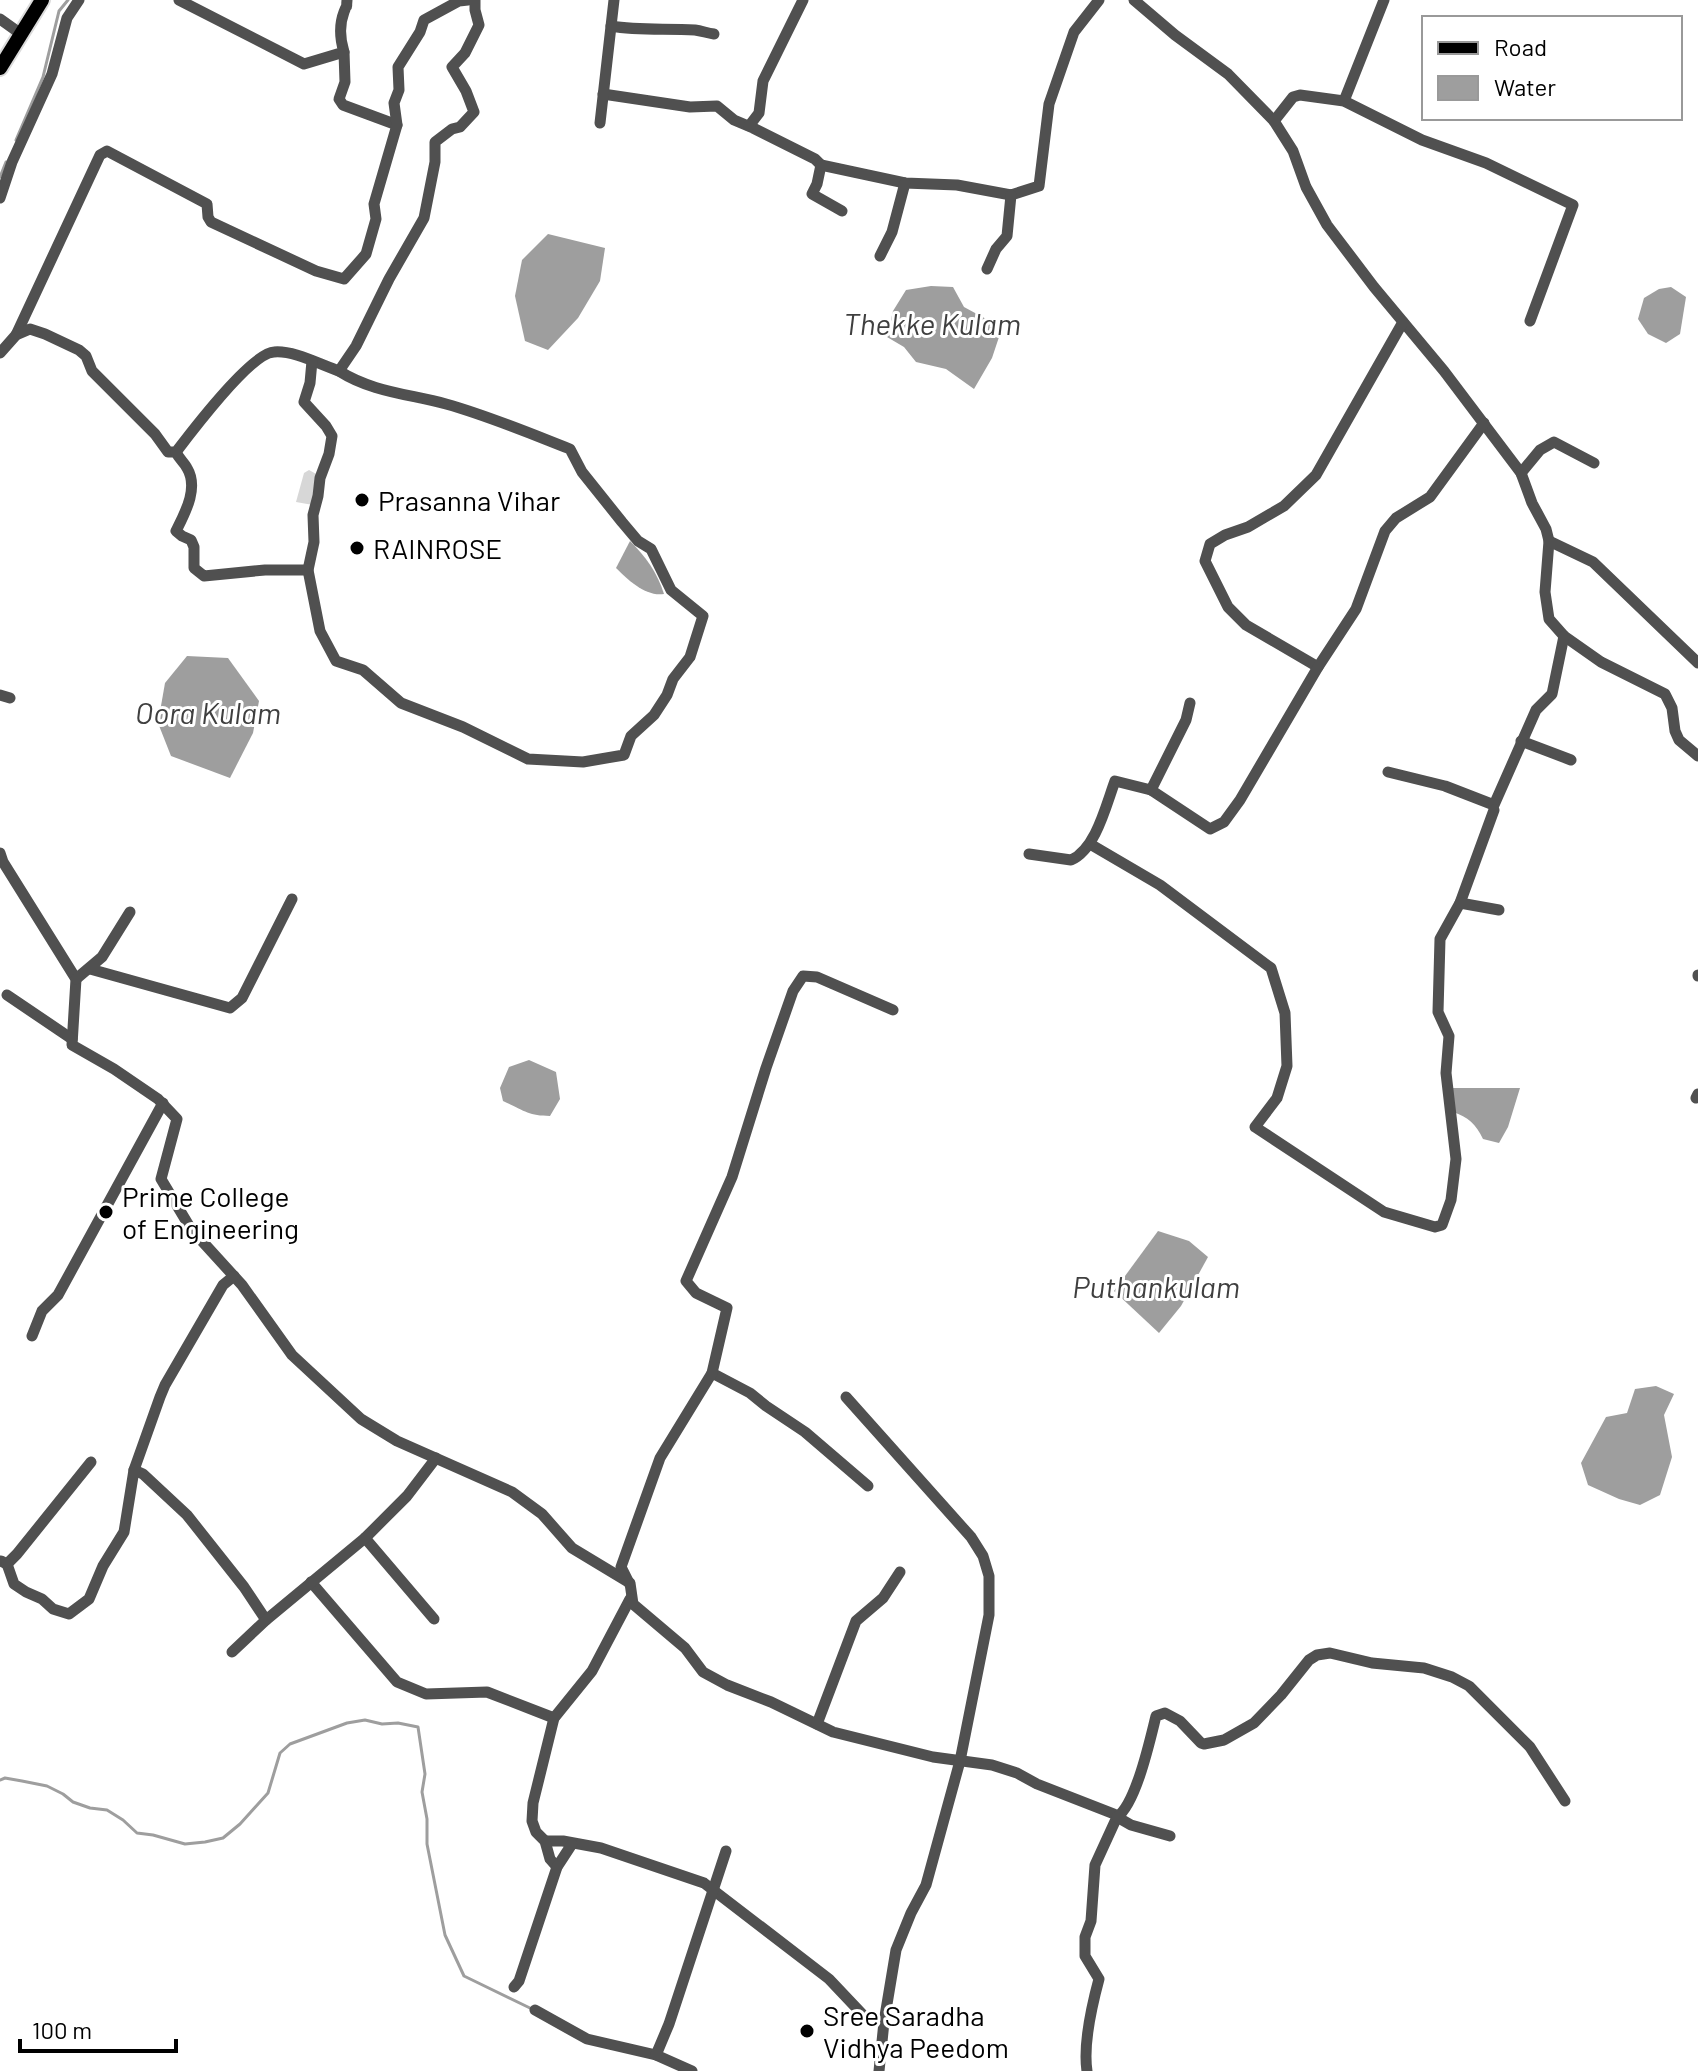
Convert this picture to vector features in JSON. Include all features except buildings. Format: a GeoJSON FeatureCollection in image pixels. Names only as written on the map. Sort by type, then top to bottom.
{"type":"FeatureCollection","features":[{"type":"Feature","properties":{"kind":"main road"},"geometry":{"type":"LineString","coordinates":[[0,68],[42,0]]}},
{"type":"Feature","properties":{"kind":"street"},"geometry":{"type":"LineString","coordinates":[[0,198],[12,162],[52,74],[67,18],[79,0]]}},
{"type":"Feature","properties":{"kind":"street"},"geometry":{"type":"LineString","coordinates":[[179,0],[304,64],[344,52]]}},
{"type":"Feature","properties":{"kind":"street"},"geometry":{"type":"LineString","coordinates":[[347,0],[340,31],[345,82],[339,99],[343,105],[397,125]]}},
{"type":"Feature","properties":{"kind":"street"},"geometry":{"type":"LineString","coordinates":[[0,353],[16,335],[100,155],[107,151],[207,204],[211,222],[316,271],[344,279],[366,254],[376,219],[374,204],[397,125],[394,103],[399,90],[398,67],[424,20],[459,1],[468,0]]}},
{"type":"Feature","properties":{"kind":"street"},"geometry":{"type":"LineString","coordinates":[[339,371],[356,346],[424,218],[435,162],[435,142],[452,129],[460,127],[474,112],[452,67],[465,53],[479,25],[475,0]]}},
{"type":"Feature","properties":{"kind":"street"},"geometry":{"type":"LineString","coordinates":[[600,123],[614,0]]}},
{"type":"Feature","properties":{"kind":"street"},"geometry":{"type":"LineString","coordinates":[[749,126],[759,113],[763,81],[803,0]]}},
{"type":"Feature","properties":{"kind":"street"},"geometry":{"type":"LineString","coordinates":[[603,94],[690,107],[717,106],[734,120],[815,159],[821,165],[905,183],[957,185],[1011,195],[1039,186],[1049,104],[1074,32],[1099,0]]}},
{"type":"Feature","properties":{"kind":"street"},"geometry":{"type":"LineString","coordinates":[[1134,0],[1228,74],[1274,121],[1293,151],[1306,187],[1327,225],[1521,473],[1549,541],[1545,592],[1549,619],[1564,636],[1601,662],[1665,694],[1672,708],[1679,740],[1698,756]]}},
{"type":"Feature","properties":{"kind":"street"},"geometry":{"type":"LineString","coordinates":[[1344,101],[1384,0]]}},
{"type":"Feature","properties":{"kind":"street"},"geometry":{"type":"LineString","coordinates":[[0,19],[21,34]]}},
{"type":"Feature","properties":{"kind":"street"},"geometry":{"type":"LineString","coordinates":[[611,26],[633,30],[698,30],[714,34]]}},
{"type":"Feature","properties":{"kind":"street"},"geometry":{"type":"LineString","coordinates":[[1274,121],[1293,97],[1300,95],[1344,101],[1422,140],[1486,163],[1573,205],[1530,321]]}},
{"type":"Feature","properties":{"kind":"street"},"geometry":{"type":"LineString","coordinates":[[821,165],[812,194],[842,211]]}},
{"type":"Feature","properties":{"kind":"street"},"geometry":{"type":"LineString","coordinates":[[880,256],[892,232],[905,183]]}},
{"type":"Feature","properties":{"kind":"street"},"geometry":{"type":"LineString","coordinates":[[987,269],[996,249],[1007,236],[1011,195]]}},
{"type":"Feature","properties":{"kind":"street"},"geometry":{"type":"LineString","coordinates":[[1318,667],[1246,625],[1228,607],[1205,561],[1210,544],[1284,506],[1316,475],[1403,322]]}},
{"type":"Feature","properties":{"kind":"street"},"geometry":{"type":"LineString","coordinates":[[16,335],[30,329],[79,350],[86,356],[92,371],[155,434],[168,452],[176,452]]}},
{"type":"Feature","properties":{"kind":"street"},"geometry":{"type":"LineString","coordinates":[[176,452],[215,402],[264,353],[278,351],[312,361],[339,371],[378,390],[482,415],[570,449],[582,472],[622,522],[638,541],[651,549],[671,590],[703,616],[690,657],[673,679],[654,715],[631,736],[624,755],[583,762],[528,759],[463,727],[401,703],[363,670],[336,661],[320,631],[308,570],[314,542],[313,515],[332,436],[304,402],[312,361]]}},
{"type":"Feature","properties":{"kind":"street"},"geometry":{"type":"LineString","coordinates":[[1029,854],[1071,860],[1077,857],[1090,844],[1115,781],[1151,790],[1210,829],[1224,822],[1356,609],[1385,531],[1396,518],[1430,497],[1484,423]]}},
{"type":"Feature","properties":{"kind":"street"},"geometry":{"type":"LineString","coordinates":[[1521,473],[1540,450],[1554,442],[1594,463]]}},
{"type":"Feature","properties":{"kind":"street"},"geometry":{"type":"LineString","coordinates":[[176,452],[188,468],[191,499],[176,531],[191,540],[194,568],[198,572],[204,576],[265,570],[308,570]]}},
{"type":"Feature","properties":{"kind":"street"},"geometry":{"type":"LineString","coordinates":[[1549,541],[1593,562],[1698,663]]}},
{"type":"Feature","properties":{"kind":"street"},"geometry":{"type":"LineString","coordinates":[[1388,772],[1445,786],[1494,805],[1536,710],[1552,694],[1564,636]]}},
{"type":"Feature","properties":{"kind":"street"},"geometry":{"type":"LineString","coordinates":[[1151,790],[1186,720],[1190,703]]}},
{"type":"Feature","properties":{"kind":"street"},"geometry":{"type":"LineString","coordinates":[[1521,741],[1571,760]]}},
{"type":"Feature","properties":{"kind":"street"},"geometry":{"type":"LineString","coordinates":[[1090,844],[1160,885],[1271,968],[1285,1013],[1287,1066],[1277,1098],[1255,1127],[1384,1212],[1435,1227],[1442,1225],[1451,1200],[1456,1159],[1446,1073],[1449,1036],[1438,1012],[1440,939],[1460,903],[1494,810]]}},
{"type":"Feature","properties":{"kind":"street"},"geometry":{"type":"LineString","coordinates":[[0,853],[76,979],[72,1045],[163,1103],[177,1119],[161,1179],[191,1229],[234,1276],[292,1355],[361,1419],[397,1441],[512,1492],[542,1514],[572,1548],[630,1583]]}},
{"type":"Feature","properties":{"kind":"street"},"geometry":{"type":"LineString","coordinates":[[90,969],[230,1008],[242,998],[292,899]]}},
{"type":"Feature","properties":{"kind":"street"},"geometry":{"type":"LineString","coordinates":[[1460,903],[1499,910]]}},
{"type":"Feature","properties":{"kind":"street"},"geometry":{"type":"LineString","coordinates":[[76,979],[102,957],[130,912]]}},
{"type":"Feature","properties":{"kind":"street"},"geometry":{"type":"LineString","coordinates":[[633,1604],[630,1583],[621,1567],[660,1458],[712,1373],[727,1308],[696,1293],[686,1281],[732,1177],[793,991],[803,976],[817,977],[893,1010]]}},
{"type":"Feature","properties":{"kind":"street"},"geometry":{"type":"LineString","coordinates":[[7,995],[72,1039]]}},
{"type":"Feature","properties":{"kind":"street"},"geometry":{"type":"LineString","coordinates":[[32,1336],[42,1311],[58,1295],[163,1103]]}},
{"type":"Feature","properties":{"kind":"street"},"geometry":{"type":"LineString","coordinates":[[91,1462],[26,1544],[3,1563],[14,1584],[42,1599],[53,1609],[69,1614],[89,1599],[103,1566],[124,1532],[134,1470],[165,1385],[223,1285],[234,1276]]}},
{"type":"Feature","properties":{"kind":"street"},"geometry":{"type":"LineString","coordinates":[[712,1373],[750,1393],[805,1432],[868,1486]]}},
{"type":"Feature","properties":{"kind":"street"},"geometry":{"type":"LineString","coordinates":[[846,1397],[971,1537],[983,1556],[989,1576],[989,1615],[960,1761],[926,1885],[896,1950],[879,2071]]}},
{"type":"Feature","properties":{"kind":"street"},"geometry":{"type":"LineString","coordinates":[[232,1652],[365,1538],[407,1496],[436,1458]]}},
{"type":"Feature","properties":{"kind":"street"},"geometry":{"type":"LineString","coordinates":[[134,1470],[143,1474],[187,1515],[266,1620]]}},
{"type":"Feature","properties":{"kind":"street"},"geometry":{"type":"LineString","coordinates":[[365,1538],[434,1619]]}},
{"type":"Feature","properties":{"kind":"street"},"geometry":{"type":"LineString","coordinates":[[817,1724],[856,1621],[883,1598],[900,1572]]}},
{"type":"Feature","properties":{"kind":"street"},"geometry":{"type":"LineString","coordinates":[[311,1582],[397,1682],[426,1694],[487,1692],[554,1718]]}},
{"type":"Feature","properties":{"kind":"street"},"geometry":{"type":"LineString","coordinates":[[557,1867],[532,1821],[533,1803],[554,1718],[592,1671],[630,1599],[685,1648],[703,1672],[833,1732],[933,1757],[992,1765],[1114,1814],[1131,1825],[1170,1836]]}},
{"type":"Feature","properties":{"kind":"street"},"geometry":{"type":"LineString","coordinates":[[1087,2071],[1085,2060],[1093,1998],[1099,1979],[1085,1956],[1095,1865],[1117,1817],[1125,1810],[1141,1772],[1156,1716],[1165,1713],[1175,1717],[1204,1744],[1224,1740],[1254,1723],[1309,1660],[1317,1655],[1330,1653],[1372,1663],[1424,1668],[1469,1686],[1530,1747],[1565,1801]]}},
{"type":"Feature","properties":{"kind":"street"},"geometry":{"type":"LineString","coordinates":[[545,1841],[601,1848],[704,1883],[829,1979],[864,2016],[884,2022]]}},
{"type":"Feature","properties":{"kind":"street"},"geometry":{"type":"LineString","coordinates":[[514,1987],[519,1981],[557,1867],[572,1844]]}},
{"type":"Feature","properties":{"kind":"street"},"geometry":{"type":"LineString","coordinates":[[656,2055],[726,1851]]}},
{"type":"Feature","properties":{"kind":"street"},"geometry":{"type":"LineString","coordinates":[[535,2010],[587,2039],[656,2055],[692,2071]]}},
{"type":"Feature","properties":{"kind":"shaded area"},"geometry":{"type":"Polygon","coordinates":[[[309,470],[318,475],[313,505],[296,502],[304,473],[309,470]]]}},
{"type":"Feature","properties":{"kind":"water"},"geometry":{"type":"Polygon","coordinates":[[[548,234],[605,248],[600,281],[578,318],[548,350],[525,341],[515,296],[522,260],[548,234]]]}},
{"type":"Feature","properties":{"kind":"water","name":"Thekke Kulam"},"geometry":{"type":"Polygon","coordinates":[[[953,287],[964,307],[988,320],[1000,334],[992,358],[974,389],[946,369],[916,362],[904,347],[887,337],[893,311],[906,290],[953,287]]]}},
{"type":"Feature","properties":{"kind":"water"},"geometry":{"type":"Polygon","coordinates":[[[1671,287],[1686,297],[1680,334],[1666,343],[1648,334],[1638,319],[1644,298],[1659,289],[1671,287]]]}},
{"type":"Feature","properties":{"kind":"water"},"geometry":{"type":"Polygon","coordinates":[[[630,541],[650,565],[664,594],[644,590],[616,568],[630,541]]]}},
{"type":"Feature","properties":{"kind":"water","name":"Oora Kulam"},"geometry":{"type":"Polygon","coordinates":[[[187,656],[228,658],[259,701],[253,733],[230,778],[171,756],[158,723],[165,683],[187,656]]]}},
{"type":"Feature","properties":{"kind":"water"},"geometry":{"type":"Polygon","coordinates":[[[529,1060],[556,1072],[560,1099],[550,1116],[531,1114],[503,1101],[500,1088],[509,1067],[529,1060]]]}},
{"type":"Feature","properties":{"kind":"water"},"geometry":{"type":"Polygon","coordinates":[[[1451,1088],[1520,1088],[1508,1127],[1499,1143],[1483,1139],[1471,1122],[1453,1112],[1451,1088]]]}},
{"type":"Feature","properties":{"kind":"water","name":"Puthankulam"},"geometry":{"type":"Polygon","coordinates":[[[1158,1231],[1189,1241],[1208,1257],[1181,1306],[1159,1333],[1114,1291],[1158,1231]]]}},
{"type":"Feature","properties":{"kind":"water"},"geometry":{"type":"Polygon","coordinates":[[[1656,1386],[1674,1394],[1664,1415],[1672,1457],[1660,1495],[1640,1505],[1588,1485],[1581,1463],[1606,1417],[1627,1413],[1635,1389],[1656,1386]]]}},
{"type":"Feature","properties":{"kind":"waterway"},"geometry":{"type":"LineString","coordinates":[[16,140],[43,77],[59,11],[68,0]]}},
{"type":"Feature","properties":{"kind":"waterway"},"geometry":{"type":"LineString","coordinates":[[0,177],[6,162]]}},
{"type":"Feature","properties":{"kind":"waterway"},"geometry":{"type":"LineString","coordinates":[[0,1780],[5,1778],[47,1786],[73,1802],[107,1810],[137,1833],[185,1844],[205,1842],[223,1838],[268,1793],[280,1753],[290,1744],[347,1723],[365,1720],[418,1727],[425,1774],[422,1792],[427,1844],[445,1935],[464,1976],[532,2009]]}},
{"type":"Feature","properties":{"kind":"place","name":"Prasanna Vihar"},"geometry":{"type":"Point","coordinates":[362,500]}},
{"type":"Feature","properties":{"kind":"place","name":"RAINROSE"},"geometry":{"type":"Point","coordinates":[357,548]}},
{"type":"Feature","properties":{"kind":"place","name":"Prime College of Engineering"},"geometry":{"type":"Point","coordinates":[106,1212]}},
{"type":"Feature","properties":{"kind":"place","name":"Sree Saradha Vidhya Peedom"},"geometry":{"type":"Point","coordinates":[807,2031]}}]}
